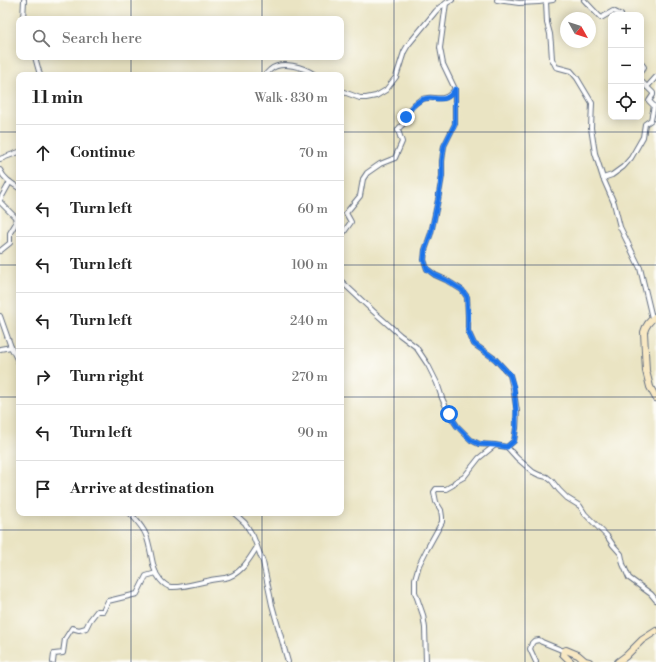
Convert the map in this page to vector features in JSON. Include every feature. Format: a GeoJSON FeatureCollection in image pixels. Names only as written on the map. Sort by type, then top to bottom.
{"type":"FeatureCollection","features":[{"type":"Feature","properties":{"kind":"main road"},"geometry":{"type":"LineString","coordinates":[[654,317],[645,327],[644,332],[646,371],[650,387],[656,398]]}},
{"type":"Feature","properties":{"kind":"main road"},"geometry":{"type":"LineString","coordinates":[[618,662],[642,640],[656,631]]}},
{"type":"Feature","properties":{"kind":"main road"},"geometry":{"type":"LineString","coordinates":[[571,662],[563,654],[566,650],[575,653],[589,662]]}},
{"type":"Feature","properties":{"kind":"street"},"geometry":{"type":"LineString","coordinates":[[23,16],[24,0]]}},
{"type":"Feature","properties":{"kind":"street"},"geometry":{"type":"LineString","coordinates":[[344,92],[360,98],[366,98],[376,96],[386,90],[398,74],[404,52],[408,45],[436,11],[452,0]]}},
{"type":"Feature","properties":{"kind":"street"},"geometry":{"type":"LineString","coordinates":[[497,0],[519,3],[553,0]]}},
{"type":"Feature","properties":{"kind":"street"},"geometry":{"type":"LineString","coordinates":[[584,0],[601,18],[608,14]]}},
{"type":"Feature","properties":{"kind":"street"},"geometry":{"type":"LineString","coordinates":[[546,1],[547,24],[550,34],[552,59],[556,67],[571,71],[592,103],[591,128],[603,178],[614,203],[620,227],[640,268],[654,317]]}},
{"type":"Feature","properties":{"kind":"street"},"geometry":{"type":"LineString","coordinates":[[446,3],[440,48],[443,64],[455,89],[455,124],[444,146],[442,176],[438,200],[431,233],[425,250],[424,260],[427,269],[462,290],[467,297],[468,331],[474,344],[495,359],[510,375],[514,388],[516,428],[514,441],[507,447]]}},
{"type":"Feature","properties":{"kind":"street"},"geometry":{"type":"LineString","coordinates":[[36,60],[39,72]]}},
{"type":"Feature","properties":{"kind":"street"},"geometry":{"type":"LineString","coordinates":[[268,72],[270,69],[281,66],[301,67],[310,72]]}},
{"type":"Feature","properties":{"kind":"street"},"geometry":{"type":"LineString","coordinates":[[647,87],[656,77]]}},
{"type":"Feature","properties":{"kind":"street"},"geometry":{"type":"LineString","coordinates":[[603,178],[612,175],[623,167],[631,158],[643,137],[645,124],[651,120],[654,106],[649,101],[654,95],[644,84]]}},
{"type":"Feature","properties":{"kind":"street"},"geometry":{"type":"LineString","coordinates":[[344,232],[351,222],[346,213],[360,196],[363,179],[367,173],[373,168],[395,158],[402,142],[398,134],[398,130],[404,123],[408,112],[419,100],[428,98],[445,98],[452,94],[455,89]]}},
{"type":"Feature","properties":{"kind":"street"},"geometry":{"type":"LineString","coordinates":[[0,159],[16,153]]}},
{"type":"Feature","properties":{"kind":"street"},"geometry":{"type":"LineString","coordinates":[[0,170],[5,178],[16,186]]}},
{"type":"Feature","properties":{"kind":"street"},"geometry":{"type":"LineString","coordinates":[[0,251],[10,243],[10,234],[16,223],[14,217],[0,201],[10,182]]}},
{"type":"Feature","properties":{"kind":"street"},"geometry":{"type":"LineString","coordinates":[[344,284],[400,335],[416,347],[438,383],[442,398],[449,414],[457,426],[471,440],[479,444],[507,447],[527,468],[539,475],[547,477],[552,481],[567,498],[580,506],[585,514],[608,536],[613,545],[621,554],[623,564],[629,578],[651,594],[656,600]]}},
{"type":"Feature","properties":{"kind":"street"},"geometry":{"type":"LineString","coordinates":[[0,316],[16,357]]}},
{"type":"Feature","properties":{"kind":"street"},"geometry":{"type":"LineString","coordinates":[[0,349],[11,347]]}},
{"type":"Feature","properties":{"kind":"street"},"geometry":{"type":"LineString","coordinates":[[426,662],[425,628],[423,615],[415,592],[415,579],[419,565],[442,522],[441,510],[436,502],[434,492],[436,488],[446,489],[464,477],[480,458],[495,445]]}},
{"type":"Feature","properties":{"kind":"street"},"geometry":{"type":"LineString","coordinates":[[132,516],[146,535],[154,569],[164,584],[170,587],[226,578],[235,575],[240,571],[257,547]]}},
{"type":"Feature","properties":{"kind":"street"},"geometry":{"type":"LineString","coordinates":[[238,516],[246,523],[253,536],[263,562],[272,605],[288,662]]}},
{"type":"Feature","properties":{"kind":"street"},"geometry":{"type":"LineString","coordinates":[[53,662],[54,654],[63,653],[65,639],[72,628],[79,630],[86,628],[97,611],[103,612],[108,601],[137,594],[146,576],[156,572]]}},
{"type":"Feature","properties":{"kind":"street"},"geometry":{"type":"LineString","coordinates":[[536,662],[530,649],[534,641],[539,640],[564,652]]}},
{"type":"Feature","properties":{"kind":"route"},"geometry":{"type":"LineString","coordinates":[[406,117],[408,112],[419,100],[428,98],[445,98],[452,94],[455,89],[455,124],[444,146],[442,176],[438,200],[431,233],[425,250],[424,260],[427,269],[462,290],[467,297],[468,331],[474,344],[495,359],[510,375],[514,388],[516,411],[514,441],[507,447],[479,444],[471,440],[457,426],[449,414]]}}]}
